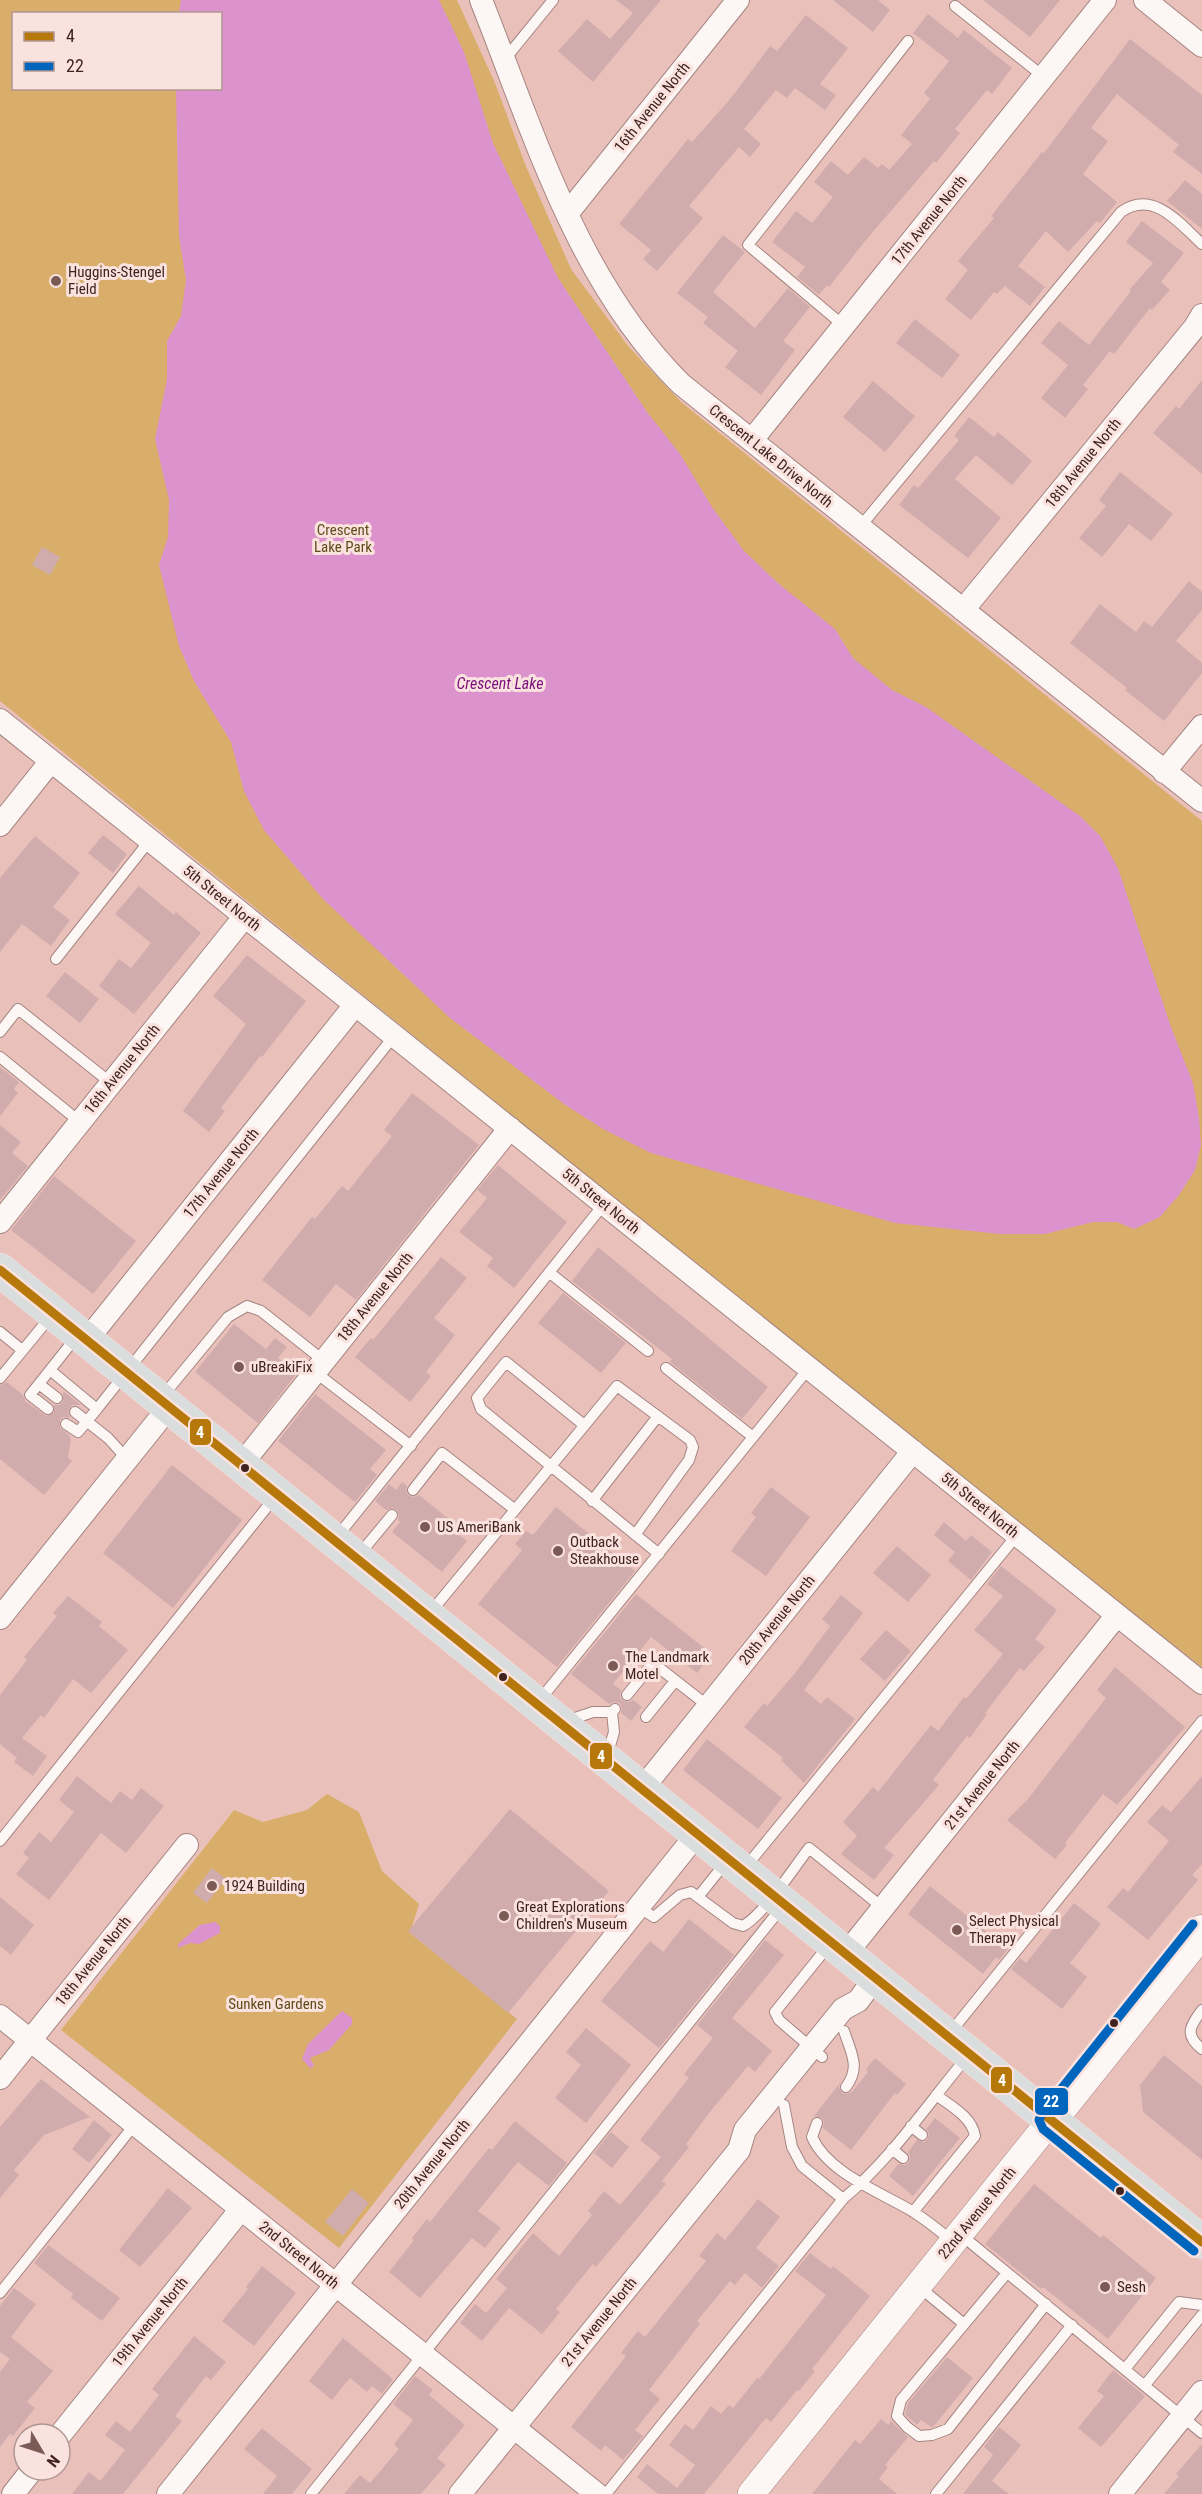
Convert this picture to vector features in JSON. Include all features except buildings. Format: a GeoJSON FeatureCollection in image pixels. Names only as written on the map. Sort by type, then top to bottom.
{"type":"FeatureCollection","features":[{"type":"Feature","properties":{"kind":"main road"},"geometry":{"type":"LineString","coordinates":[[0,1270],[838,1948],[866,1990],[958,2046],[1199,2234]]}},
{"type":"Feature","properties":{"kind":"main road","name":"22nd Avenue North"},"geometry":{"type":"LineString","coordinates":[[1051,2120],[1202,1931]]}},
{"type":"Feature","properties":{"kind":"street","name":"Crescent Lake Drive North"},"geometry":{"type":"LineString","coordinates":[[482,0],[567,214],[606,289],[662,366],[681,384],[1202,801]]}},
{"type":"Feature","properties":{"kind":"street","name":"16th Avenue North"},"geometry":{"type":"LineString","coordinates":[[567,214],[738,0]]}},
{"type":"Feature","properties":{"kind":"street","name":"17th Avenue North"},"geometry":{"type":"LineString","coordinates":[[752,440],[1105,0]]}},
{"type":"Feature","properties":{"kind":"street"},"geometry":{"type":"LineString","coordinates":[[1145,0],[1202,46]]}},
{"type":"Feature","properties":{"kind":"street","name":"18th Avenue North"},"geometry":{"type":"LineString","coordinates":[[963,610],[1195,327],[1202,315]]}},
{"type":"Feature","properties":{"kind":"street","name":"5th Street North"},"geometry":{"type":"LineString","coordinates":[[0,720],[1202,1683]]}},
{"type":"Feature","properties":{"kind":"street"},"geometry":{"type":"LineString","coordinates":[[1164,772],[1202,726]]}},
{"type":"Feature","properties":{"kind":"street"},"geometry":{"type":"LineString","coordinates":[[0,825],[51,761]]}},
{"type":"Feature","properties":{"kind":"street","name":"16th Avenue North"},"geometry":{"type":"LineString","coordinates":[[0,1222],[245,916]]}},
{"type":"Feature","properties":{"kind":"street","name":"17th Avenue North"},"geometry":{"type":"LineString","coordinates":[[83,1337],[355,1005]]}},
{"type":"Feature","properties":{"kind":"street","name":"18th Avenue North"},"geometry":{"type":"LineString","coordinates":[[241,1465],[510,1128]]}},
{"type":"Feature","properties":{"kind":"street"},"geometry":{"type":"LineString","coordinates":[[0,1618],[128,1459],[165,1403]]}},
{"type":"Feature","properties":{"kind":"street","name":"20th Avenue North"},"geometry":{"type":"LineString","coordinates":[[642,1789],[913,1451]]}},
{"type":"Feature","properties":{"kind":"street","name":"21st Avenue North"},"geometry":{"type":"LineString","coordinates":[[838,1948],[883,1908],[1118,1615]]}},
{"type":"Feature","properties":{"kind":"street","name":"20th Avenue North"},"geometry":{"type":"LineString","coordinates":[[168,2494],[697,1834]]}},
{"type":"Feature","properties":{"kind":"street","name":"18th Avenue North"},"geometry":{"type":"LineString","coordinates":[[0,2078],[186,1845]]}},
{"type":"Feature","properties":{"kind":"street","name":"21st Avenue North"},"geometry":{"type":"LineString","coordinates":[[739,2150],[745,2130],[817,2053],[844,2031],[855,2018],[866,1990]]}},
{"type":"Feature","properties":{"kind":"street","name":"21st Avenue North"},"geometry":{"type":"LineString","coordinates":[[460,2494],[739,2150],[754,2141],[784,2105],[843,2009],[866,1990]]}},
{"type":"Feature","properties":{"kind":"street","name":"2nd Street North"},"geometry":{"type":"LineString","coordinates":[[0,2016],[597,2494]]}},
{"type":"Feature","properties":{"kind":"street","name":"22nd Avenue North"},"geometry":{"type":"LineString","coordinates":[[751,2494],[1051,2120]]}},
{"type":"Feature","properties":{"kind":"street","name":"19th Avenue North"},"geometry":{"type":"LineString","coordinates":[[70,2422],[241,2209]]}},
{"type":"Feature","properties":{"kind":"street"},"geometry":{"type":"LineString","coordinates":[[1120,2494],[1202,2392]]}},
{"type":"Feature","properties":{"kind":"street"},"geometry":{"type":"LineString","coordinates":[[13,2494],[22,2482]]}},
{"type":"Feature","properties":{"kind":"lane"},"geometry":{"type":"LineString","coordinates":[[505,59],[553,0]]}},
{"type":"Feature","properties":{"kind":"lane"},"geometry":{"type":"LineString","coordinates":[[955,6],[1044,77]]}},
{"type":"Feature","properties":{"kind":"lane"},"geometry":{"type":"LineString","coordinates":[[844,326],[748,245],[908,41]]}},
{"type":"Feature","properties":{"kind":"lane"},"geometry":{"type":"LineString","coordinates":[[860,527],[1121,212],[1132,204],[1145,203],[1157,206],[1202,244]]}},
{"type":"Feature","properties":{"kind":"lane"},"geometry":{"type":"LineString","coordinates":[[56,959],[150,840]]}},
{"type":"Feature","properties":{"kind":"lane"},"geometry":{"type":"LineString","coordinates":[[0,1032],[18,1009],[111,1083]]}},
{"type":"Feature","properties":{"kind":"lane"},"geometry":{"type":"LineString","coordinates":[[66,1424],[78,1432],[394,1036]]}},
{"type":"Feature","properties":{"kind":"lane"},"geometry":{"type":"LineString","coordinates":[[0,1057],[80,1122]]}},
{"type":"Feature","properties":{"kind":"lane"},"geometry":{"type":"LineString","coordinates":[[345,1549],[411,1446],[604,1204]]}},
{"type":"Feature","properties":{"kind":"lane"},"geometry":{"type":"LineString","coordinates":[[550,1273],[648,1352]]}},
{"type":"Feature","properties":{"kind":"lane"},"geometry":{"type":"LineString","coordinates":[[165,1403],[228,1317],[239,1309],[247,1306],[254,1307],[411,1446]]}},
{"type":"Feature","properties":{"kind":"lane"},"geometry":{"type":"LineString","coordinates":[[0,1378],[53,1313]]}},
{"type":"Feature","properties":{"kind":"lane"},"geometry":{"type":"LineString","coordinates":[[0,1332],[22,1350]]}},
{"type":"Feature","properties":{"kind":"lane"},"geometry":{"type":"LineString","coordinates":[[48,1409],[30,1395],[50,1370],[83,1337]]}},
{"type":"Feature","properties":{"kind":"lane"},"geometry":{"type":"LineString","coordinates":[[584,1425],[506,1362],[477,1398],[481,1409],[659,1554]]}},
{"type":"Feature","properties":{"kind":"lane"},"geometry":{"type":"LineString","coordinates":[[666,1368],[753,1437]]}},
{"type":"Feature","properties":{"kind":"lane"},"geometry":{"type":"LineString","coordinates":[[548,1714],[659,1554],[809,1368]]}},
{"type":"Feature","properties":{"kind":"lane"},"geometry":{"type":"LineString","coordinates":[[50,1370],[97,1409]]}},
{"type":"Feature","properties":{"kind":"lane"},"geometry":{"type":"LineString","coordinates":[[39,1384],[57,1398]]}},
{"type":"Feature","properties":{"kind":"lane"},"geometry":{"type":"LineString","coordinates":[[428,1616],[617,1386],[690,1440],[693,1448],[688,1460],[635,1535]]}},
{"type":"Feature","properties":{"kind":"lane"},"geometry":{"type":"LineString","coordinates":[[75,1412],[108,1438],[128,1459]]}},
{"type":"Feature","properties":{"kind":"lane"},"geometry":{"type":"LineString","coordinates":[[592,1501],[658,1416]]}},
{"type":"Feature","properties":{"kind":"lane"},"geometry":{"type":"LineString","coordinates":[[413,1490],[442,1453],[514,1509]]}},
{"type":"Feature","properties":{"kind":"lane"},"geometry":{"type":"LineString","coordinates":[[0,1840],[277,1494]]}},
{"type":"Feature","properties":{"kind":"lane"},"geometry":{"type":"LineString","coordinates":[[345,1549],[392,1515]]}},
{"type":"Feature","properties":{"kind":"lane"},"geometry":{"type":"LineString","coordinates":[[698,1897],[736,1865],[1017,1534]]}},
{"type":"Feature","properties":{"kind":"lane"},"geometry":{"type":"LineString","coordinates":[[627,1695],[653,1663],[708,1706]]}},
{"type":"Feature","properties":{"kind":"lane"},"geometry":{"type":"LineString","coordinates":[[646,1717],[675,1681]]}},
{"type":"Feature","properties":{"kind":"lane"},"geometry":{"type":"LineString","coordinates":[[548,1714],[614,1711],[614,1732],[606,1761]]}},
{"type":"Feature","properties":{"kind":"lane"},"geometry":{"type":"LineString","coordinates":[[606,2494],[843,2199],[861,2184],[936,2095],[958,2046],[1202,1720]]}},
{"type":"Feature","properties":{"kind":"lane"},"geometry":{"type":"LineString","coordinates":[[311,2494],[423,2355],[778,1900],[809,1848],[883,1908]]}},
{"type":"Feature","properties":{"kind":"lane"},"geometry":{"type":"LineString","coordinates":[[638,1907],[654,1917],[682,1894],[691,1892],[733,1923],[741,1926],[778,1900]]}},
{"type":"Feature","properties":{"kind":"lane"},"geometry":{"type":"LineString","coordinates":[[817,2053],[779,2020],[775,2012],[838,1948]]}},
{"type":"Feature","properties":{"kind":"lane"},"geometry":{"type":"LineString","coordinates":[[1202,2010],[1190,2033],[1194,2042],[1202,2049]]}},
{"type":"Feature","properties":{"kind":"lane"},"geometry":{"type":"LineString","coordinates":[[844,2031],[855,2065],[854,2076],[846,2087]]}},
{"type":"Feature","properties":{"kind":"lane"},"geometry":{"type":"LineString","coordinates":[[913,2212],[932,2181],[950,2158],[975,2136],[974,2127],[970,2121],[936,2095]]}},
{"type":"Feature","properties":{"kind":"lane"},"geometry":{"type":"LineString","coordinates":[[784,2105],[792,2147],[802,2166],[843,2199]]}},
{"type":"Feature","properties":{"kind":"lane"},"geometry":{"type":"LineString","coordinates":[[817,2123],[812,2137],[816,2147],[823,2154],[861,2184],[913,2212],[1007,2272],[1202,2433]]}},
{"type":"Feature","properties":{"kind":"lane"},"geometry":{"type":"LineString","coordinates":[[0,2293],[135,2124]]}},
{"type":"Feature","properties":{"kind":"lane"},"geometry":{"type":"LineString","coordinates":[[911,2126],[922,2135]]}},
{"type":"Feature","properties":{"kind":"lane"},"geometry":{"type":"LineString","coordinates":[[892,2149],[903,2158]]}},
{"type":"Feature","properties":{"kind":"lane"},"geometry":{"type":"LineString","coordinates":[[1007,2272],[901,2400],[897,2416],[907,2427],[919,2436],[948,2429],[1046,2304]]}},
{"type":"Feature","properties":{"kind":"lane"},"geometry":{"type":"LineString","coordinates":[[918,2286],[964,2324]]}},
{"type":"Feature","properties":{"kind":"lane"},"geometry":{"type":"LineString","coordinates":[[1125,2369],[1179,2302],[1202,2305]]}},
{"type":"Feature","properties":{"kind":"lane"},"geometry":{"type":"LineString","coordinates":[[1145,2385],[1202,2315]]}},
{"type":"Feature","properties":{"kind":"lane"},"geometry":{"type":"LineString","coordinates":[[936,2494],[1072,2325]]}},
{"type":"Feature","properties":{"kind":"green space","name":"Crescent Lake"},"geometry":{"type":"Polygon","coordinates":[[[0,0],[457,0],[495,83],[525,164],[571,269],[628,346],[681,402],[1202,821],[1202,1667],[930,1454],[0,701],[0,0]]]}},
{"type":"Feature","properties":{"kind":"green space","name":"Sunken Gardens"},"geometry":{"type":"Polygon","coordinates":[[[327,1794],[359,1812],[382,1871],[419,1904],[410,1933],[517,2019],[339,2248],[61,2030],[234,1810],[263,1822],[307,1810],[327,1794]]]}},
{"type":"Feature","properties":{"kind":"water","name":"Crescent Lake"},"geometry":{"type":"Polygon","coordinates":[[[181,0],[439,0],[464,52],[493,143],[558,278],[647,412],[680,454],[712,507],[744,551],[779,584],[835,629],[853,658],[892,690],[926,707],[1080,816],[1100,836],[1118,868],[1171,1027],[1193,1083],[1199,1118],[1201,1145],[1195,1170],[1179,1195],[1160,1217],[1134,1229],[1117,1222],[1093,1222],[1045,1234],[1000,1234],[895,1223],[651,1153],[603,1129],[564,1104],[450,1018],[324,900],[264,830],[244,791],[231,742],[194,681],[179,646],[159,565],[168,537],[169,500],[155,439],[167,379],[167,341],[181,316],[186,280],[179,236],[176,90],[222,90],[222,12],[179,12],[181,0]]]}},
{"type":"Feature","properties":{"kind":"water"},"geometry":{"type":"Polygon","coordinates":[[[215,1922],[220,1926],[220,1933],[199,1944],[190,1943],[178,1948],[178,1944],[200,1925],[215,1922]]]}},
{"type":"Feature","properties":{"kind":"water"},"geometry":{"type":"Polygon","coordinates":[[[342,2011],[352,2018],[352,2024],[329,2050],[310,2058],[314,2066],[310,2068],[302,2059],[308,2044],[342,2011]]]}},
{"type":"Feature","properties":{"kind":"transit line","name":"4"},"geometry":{"type":"LineString","coordinates":[[0,1270],[1202,2242]]}},
{"type":"Feature","properties":{"kind":"transit line","name":"22"},"geometry":{"type":"LineString","coordinates":[[1193,1924],[1042,2113],[1039,2120],[1043,2129],[1194,2251]]}},
{"type":"Feature","properties":{"kind":"place","name":"Huggins-Stengel Field"},"geometry":{"type":"Point","coordinates":[56,281]}},
{"type":"Feature","properties":{"kind":"place","name":"uBreakiFix"},"geometry":{"type":"Point","coordinates":[239,1367]}},
{"type":"Feature","properties":{"kind":"place","name":"US AmeriBank"},"geometry":{"type":"Point","coordinates":[425,1527]}},
{"type":"Feature","properties":{"kind":"place","name":"Outback Steakhouse"},"geometry":{"type":"Point","coordinates":[558,1551]}},
{"type":"Feature","properties":{"kind":"place","name":"The Landmark Motel"},"geometry":{"type":"Point","coordinates":[613,1666]}},
{"type":"Feature","properties":{"kind":"place","name":"1924 Building"},"geometry":{"type":"Point","coordinates":[212,1886]}},
{"type":"Feature","properties":{"kind":"place","name":"Great Explorations Children's Museum"},"geometry":{"type":"Point","coordinates":[504,1916]}},
{"type":"Feature","properties":{"kind":"place","name":"Select Physical Therapy"},"geometry":{"type":"Point","coordinates":[957,1930]}},
{"type":"Feature","properties":{"kind":"place","name":"Sesh"},"geometry":{"type":"Point","coordinates":[1105,2287]}},
{"type":"Feature","properties":{"kind":"park label","name":"Crescent Lake Park"},"geometry":{"type":"Point","coordinates":[343,538]}}]}
